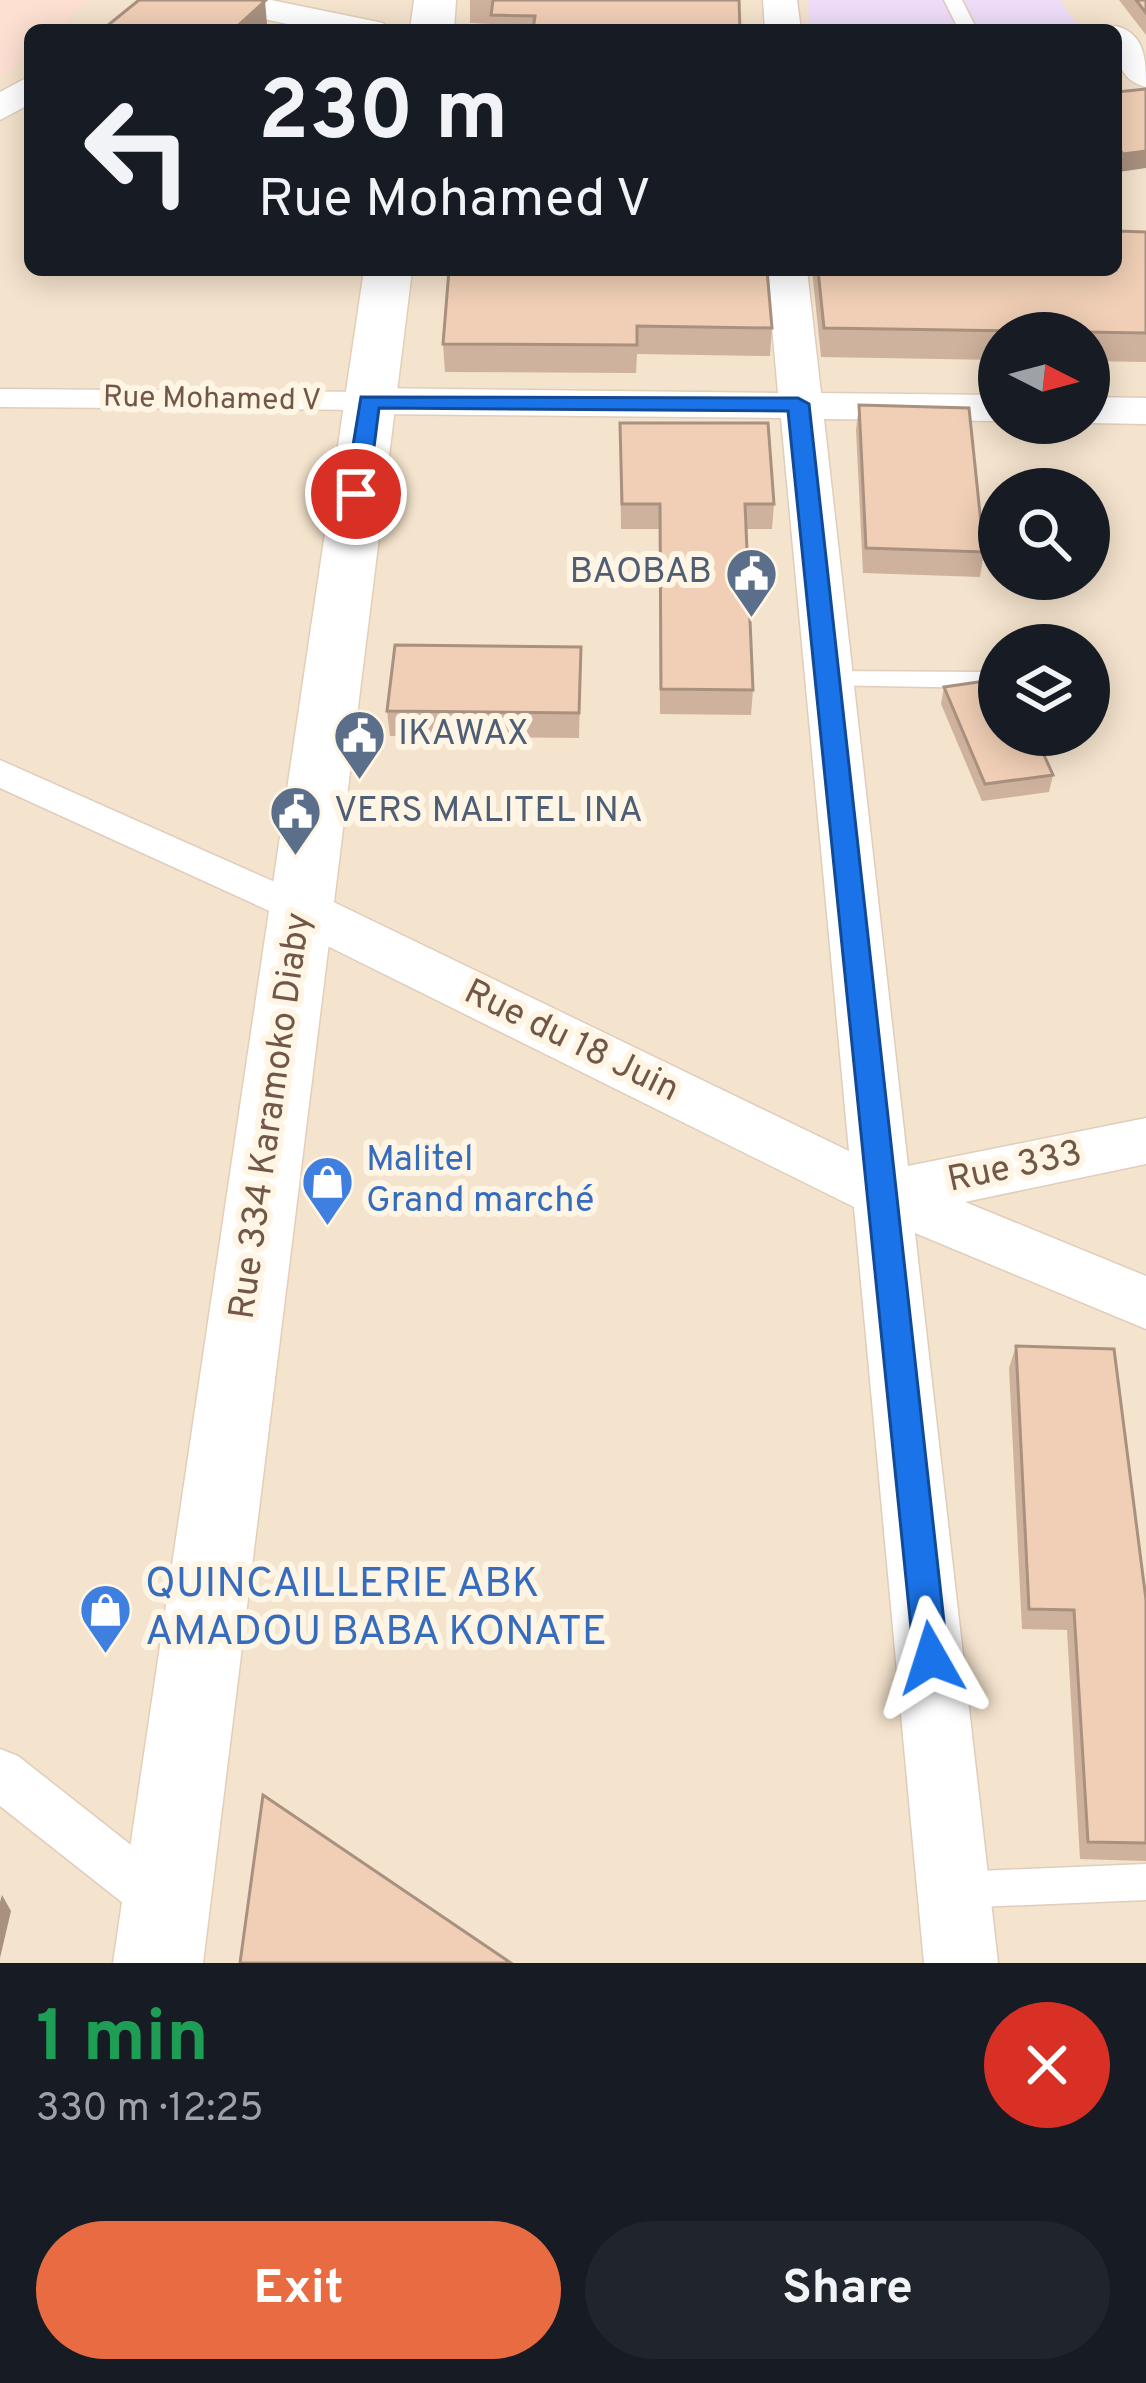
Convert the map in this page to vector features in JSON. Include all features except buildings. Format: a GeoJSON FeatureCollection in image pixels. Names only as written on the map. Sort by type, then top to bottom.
{"type":"FeatureCollection","features":[{"type":"Feature","properties":{"kind":"main road","name":"Rue 334 Karamoko Diaby"},"geometry":{"type":"LineString","coordinates":[[162,1934],[387,276]]}},
{"type":"Feature","properties":{"kind":"street"},"geometry":{"type":"LineString","coordinates":[[218,0],[340,24]]}},
{"type":"Feature","properties":{"kind":"street"},"geometry":{"type":"LineString","coordinates":[[1122,45],[1146,76]]}},
{"type":"Feature","properties":{"kind":"street"},"geometry":{"type":"LineString","coordinates":[[787,276],[961,1963]]}},
{"type":"Feature","properties":{"kind":"street","name":"Rue Mohamed V"},"geometry":{"type":"LineString","coordinates":[[0,398],[978,408]]}},
{"type":"Feature","properties":{"kind":"street"},"geometry":{"type":"LineString","coordinates":[[1110,410],[1146,411]]}},
{"type":"Feature","properties":{"kind":"street","name":"Rue du 18 Juin"},"geometry":{"type":"LineString","coordinates":[[0,773],[300,909],[885,1195],[1146,1304]]}},
{"type":"Feature","properties":{"kind":"street","name":"Rue 333"},"geometry":{"type":"LineString","coordinates":[[885,1195],[1146,1141]]}},
{"type":"Feature","properties":{"kind":"street"},"geometry":{"type":"LineString","coordinates":[[0,1774],[162,1934]]}},
{"type":"Feature","properties":{"kind":"lane"},"geometry":{"type":"LineString","coordinates":[[828,680],[978,680]]}},
{"type":"Feature","properties":{"kind":"lane"},"geometry":{"type":"LineString","coordinates":[[954,1890],[1146,1882]]}},
{"type":"Feature","properties":{"kind":"shaded area"},"geometry":{"type":"Polygon","coordinates":[[[0,0],[1146,0],[1146,1963],[0,1963],[0,0]]]}},
{"type":"Feature","properties":{"kind":"shaded area"},"geometry":{"type":"Polygon","coordinates":[[[0,0],[90,0],[63,24],[24,24],[24,58],[0,79],[0,0]]]}},
{"type":"Feature","properties":{"kind":"shaded area"},"geometry":{"type":"Polygon","coordinates":[[[808,0],[1060,0],[1077,24],[809,24],[808,0]]]}},
{"type":"Feature","properties":{"kind":"place","name":"BAOBAB"},"geometry":{"type":"Point","coordinates":[751,619]}},
{"type":"Feature","properties":{"kind":"place","name":"IKAWAX"},"geometry":{"type":"Point","coordinates":[359,781]}},
{"type":"Feature","properties":{"kind":"place","name":"VERS MALITEL INA"},"geometry":{"type":"Point","coordinates":[295,858]}},
{"type":"Feature","properties":{"kind":"place","name":"Malitel Grand marché"},"geometry":{"type":"Point","coordinates":[327,1228]}},
{"type":"Feature","properties":{"kind":"place","name":"QUINCAILLERIE ABK AMADOU BABA KONATE"},"geometry":{"type":"Point","coordinates":[106,1655]}},
{"type":"Feature","properties":{"kind":"route"},"geometry":{"type":"LineString","coordinates":[[356,494],[369,401],[798,404],[931,1658]]}}]}
